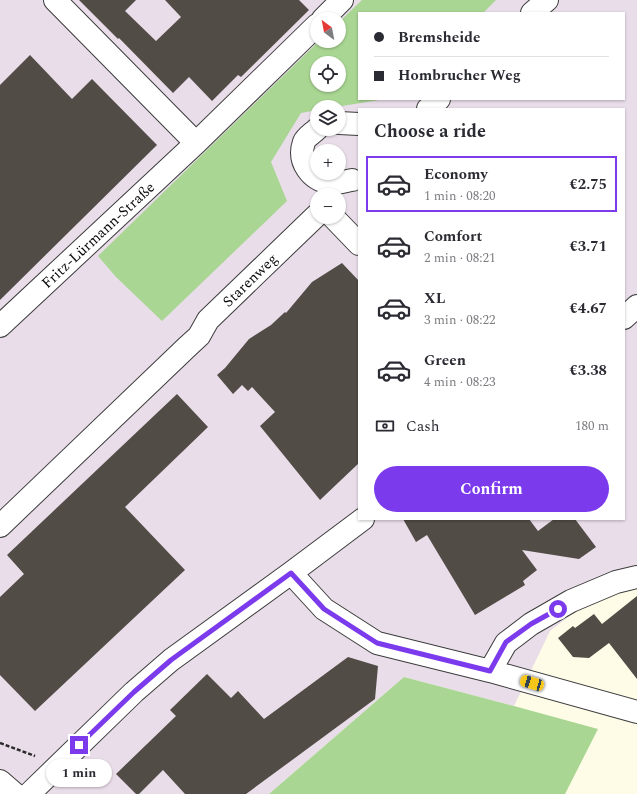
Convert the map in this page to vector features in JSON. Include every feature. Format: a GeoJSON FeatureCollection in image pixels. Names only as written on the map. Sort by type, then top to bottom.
{"type":"FeatureCollection","features":[{"type":"Feature","properties":{"kind":"street"},"geometry":{"type":"LineString","coordinates":[[55,0],[196,143]]}},
{"type":"Feature","properties":{"kind":"street"},"geometry":{"type":"LineString","coordinates":[[330,12],[342,0]]}},
{"type":"Feature","properties":{"kind":"street"},"geometry":{"type":"LineString","coordinates":[[533,12],[547,0]]}},
{"type":"Feature","properties":{"kind":"street","name":"Fritz-Lürmann-Straße"},"geometry":{"type":"LineString","coordinates":[[0,326],[196,143],[310,31]]}},
{"type":"Feature","properties":{"kind":"street"},"geometry":{"type":"LineString","coordinates":[[429,108],[438,100]]}},
{"type":"Feature","properties":{"kind":"street"},"geometry":{"type":"LineString","coordinates":[[346,123],[358,124]]}},
{"type":"Feature","properties":{"kind":"street"},"geometry":{"type":"LineString","coordinates":[[310,135],[304,140],[301,156],[306,167],[315,178],[332,184],[350,183]]}},
{"type":"Feature","properties":{"kind":"street","name":"Starenweg"},"geometry":{"type":"LineString","coordinates":[[0,526],[188,347],[199,336],[208,320],[310,222]]}},
{"type":"Feature","properties":{"kind":"street"},"geometry":{"type":"LineString","coordinates":[[339,224],[358,243]]}},
{"type":"Feature","properties":{"kind":"street"},"geometry":{"type":"LineString","coordinates":[[625,317],[637,306]]}},
{"type":"Feature","properties":{"kind":"street"},"geometry":{"type":"LineString","coordinates":[[29,794],[134,692],[171,660],[362,520]]}},
{"type":"Feature","properties":{"kind":"street"},"geometry":{"type":"LineString","coordinates":[[291,573],[324,609],[377,643],[490,671],[637,712]]}},
{"type":"Feature","properties":{"kind":"street"},"geometry":{"type":"LineString","coordinates":[[490,671],[506,642],[531,624],[571,601],[616,582],[637,577]]}},
{"type":"Feature","properties":{"kind":"street"},"geometry":{"type":"LineString","coordinates":[[0,781],[15,794]]}},
{"type":"Feature","properties":{"kind":"path"},"geometry":{"type":"LineString","coordinates":[[0,743],[58,766]]}},
{"type":"Feature","properties":{"kind":"shaded area"},"geometry":{"type":"Polygon","coordinates":[[[0,0],[637,0],[637,580],[602,591],[550,631],[514,706],[404,677],[269,794],[0,794],[0,0]]]}},
{"type":"Feature","properties":{"kind":"green space"},"geometry":{"type":"Polygon","coordinates":[[[362,0],[496,0],[484,12],[358,12],[358,100],[379,100],[346,105],[346,100],[310,100],[310,111],[301,113],[271,162],[287,201],[162,321],[116,277],[98,256],[312,48],[346,48],[346,15],[362,0]]]}},
{"type":"Feature","properties":{"kind":"green space"},"geometry":{"type":"Polygon","coordinates":[[[404,677],[598,729],[565,794],[269,794],[404,677]]]}},
{"type":"Feature","properties":{"kind":"building"},"geometry":{"type":"Polygon","coordinates":[[[79,0],[136,0],[125,11],[156,41],[181,17],[165,0],[299,0],[309,10],[241,77],[238,75],[212,101],[189,77],[173,93],[79,0]]]}},
{"type":"Feature","properties":{"kind":"building"},"geometry":{"type":"Polygon","coordinates":[[[30,55],[72,99],[92,79],[157,145],[0,300],[0,85],[30,55]]]}},
{"type":"Feature","properties":{"kind":"building"},"geometry":{"type":"Polygon","coordinates":[[[342,263],[358,280],[358,464],[320,500],[260,426],[275,412],[252,387],[248,391],[242,385],[233,394],[217,375],[225,368],[249,339],[271,325],[285,312],[286,313],[312,282],[342,263]]]}},
{"type":"Feature","properties":{"kind":"building"},"geometry":{"type":"Polygon","coordinates":[[[177,394],[208,427],[125,507],[185,570],[35,711],[0,675],[0,597],[24,574],[7,555],[177,394]]]}},
{"type":"Feature","properties":{"kind":"building"},"geometry":{"type":"Polygon","coordinates":[[[404,520],[530,520],[538,531],[553,520],[576,520],[596,547],[579,559],[522,550],[537,570],[523,581],[525,585],[475,615],[427,535],[416,542],[404,520]]]}},
{"type":"Feature","properties":{"kind":"building"},"geometry":{"type":"Polygon","coordinates":[[[637,596],[637,679],[609,643],[589,658],[573,657],[558,638],[573,626],[575,628],[594,614],[602,624],[637,596]]]}},
{"type":"Feature","properties":{"kind":"building"},"geometry":{"type":"Polygon","coordinates":[[[348,657],[378,666],[375,699],[246,794],[185,794],[163,770],[139,794],[136,794],[116,774],[176,716],[170,710],[207,674],[231,698],[238,691],[264,719],[348,657]]]}},
{"type":"Feature","properties":{"kind":"route"},"geometry":{"type":"LineString","coordinates":[[79,745],[134,692],[171,660],[291,573],[324,609],[377,643],[490,671],[506,642],[531,624],[558,609]]}}]}
